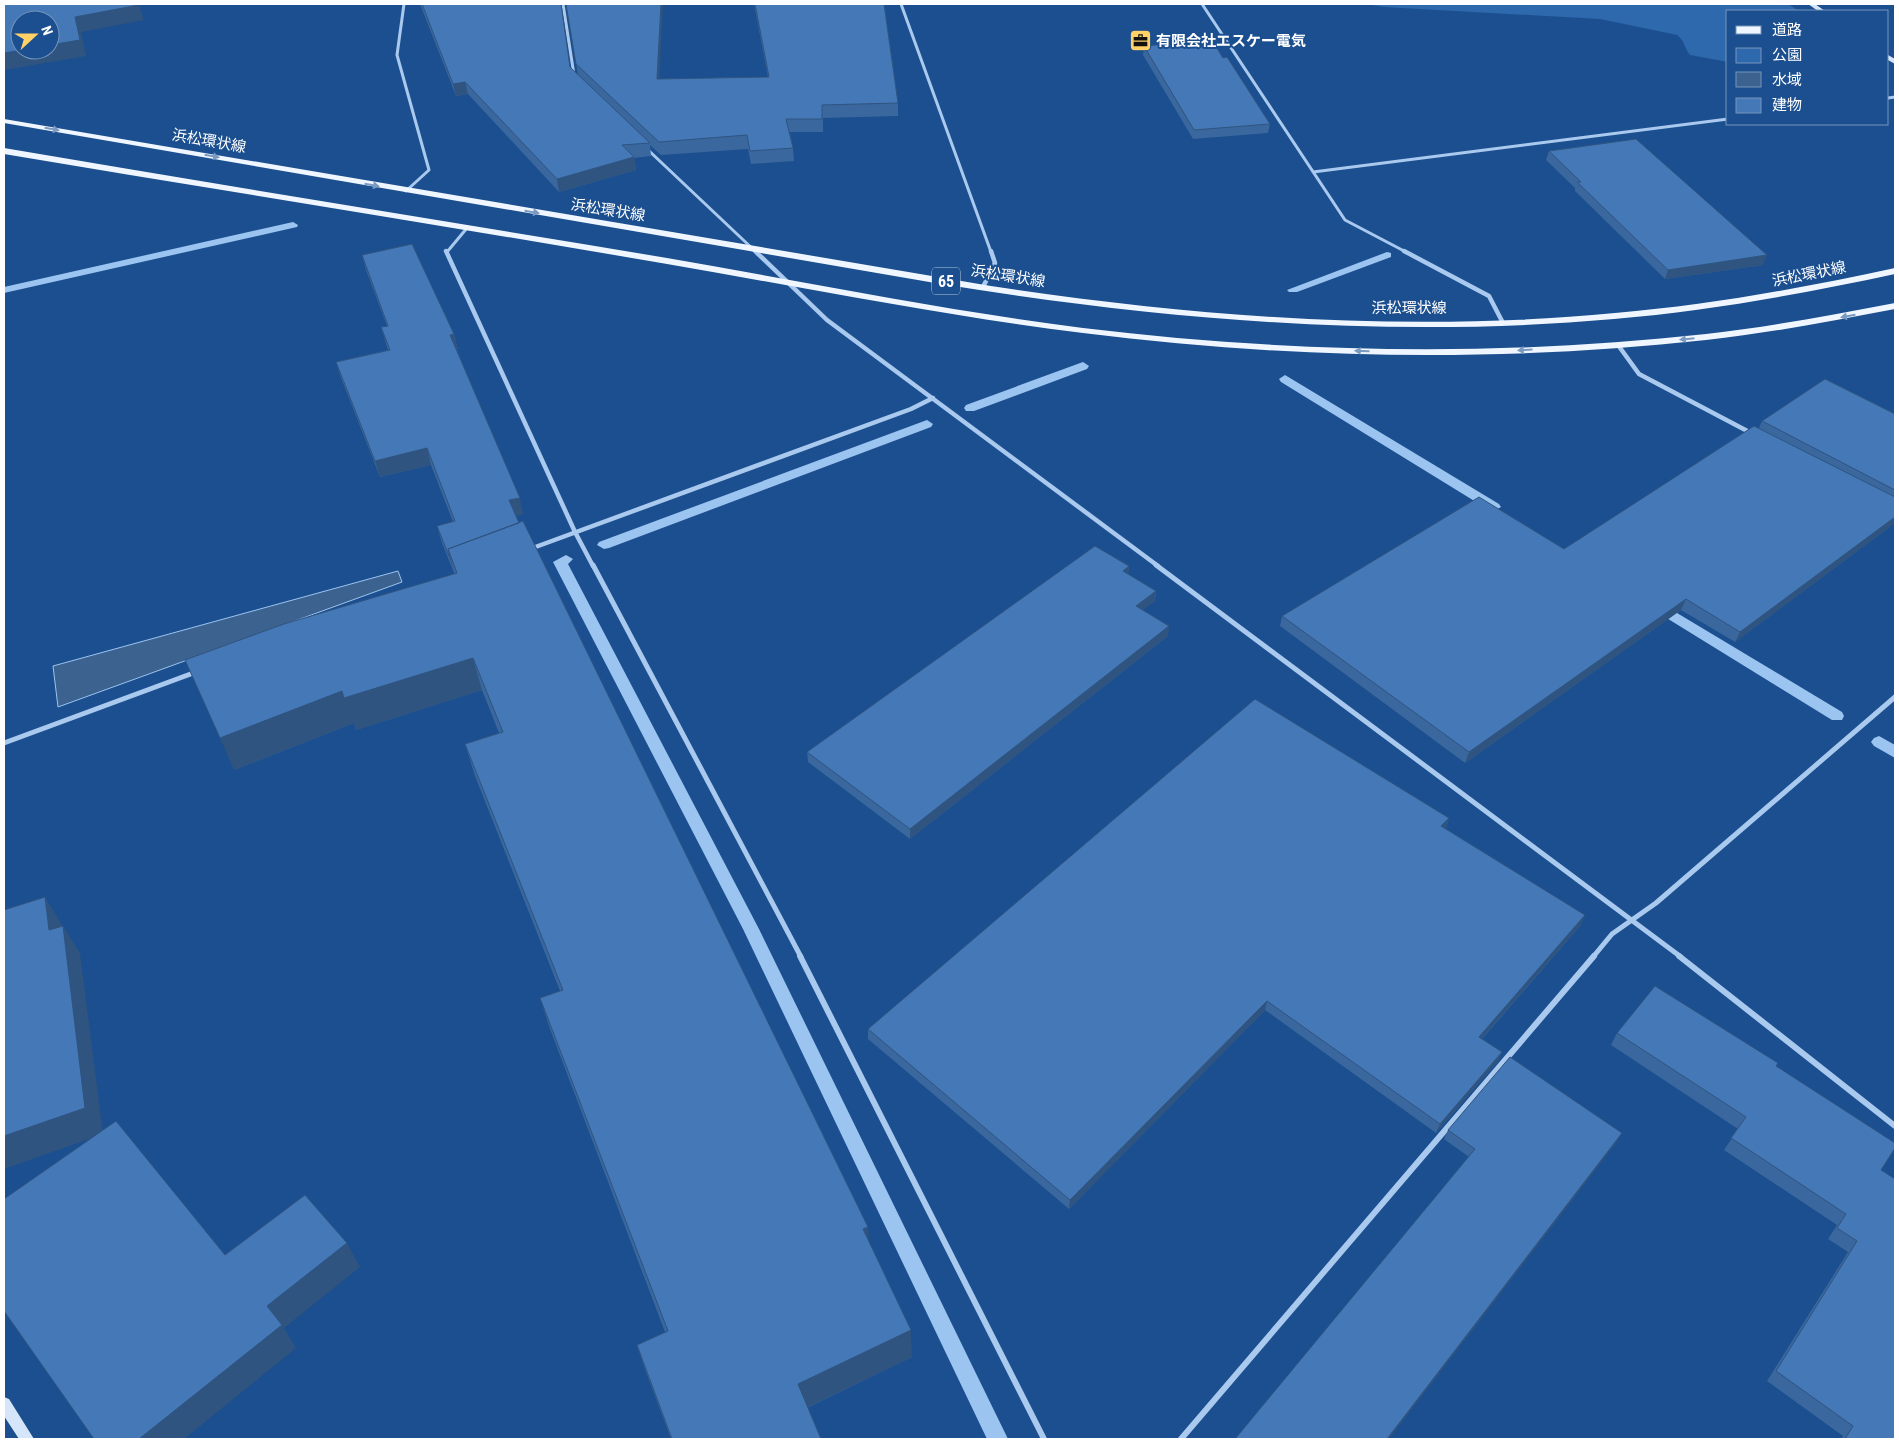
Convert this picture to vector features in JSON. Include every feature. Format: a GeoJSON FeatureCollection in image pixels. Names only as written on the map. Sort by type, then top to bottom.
{"type":"FeatureCollection","features":[{"type":"Feature","properties":{"kind":"main road","name":"浜松環状線"},"geometry":{"type":"LineString","coordinates":[[4,121],[406,191],[983,287],[1142,309],[1230,317],[1397,324],[1503,322],[1664,312],[1777,296],[1895,271]]}},
{"type":"Feature","properties":{"kind":"main road","name":"65"},"geometry":{"type":"LineString","coordinates":[[4,151],[1046,325],[1230,344],[1416,352],[1509,351],[1618,345],[1771,329],[1895,306]]}},
{"type":"Feature","properties":{"kind":"street"},"geometry":{"type":"LineString","coordinates":[[404,4],[397,56],[429,170],[406,191]]}},
{"type":"Feature","properties":{"kind":"street"},"geometry":{"type":"LineString","coordinates":[[563,4],[575,78]]}},
{"type":"Feature","properties":{"kind":"street"},"geometry":{"type":"LineString","coordinates":[[901,4],[995,263],[983,287]]}},
{"type":"Feature","properties":{"kind":"street"},"geometry":{"type":"LineString","coordinates":[[1202,4],[1345,220],[1489,296],[1503,322]]}},
{"type":"Feature","properties":{"kind":"street"},"geometry":{"type":"LineString","coordinates":[[1313,172],[1726,119]]}},
{"type":"Feature","properties":{"kind":"street"},"geometry":{"type":"LineString","coordinates":[[639,141],[827,320],[1633,920],[1895,1126]]}},
{"type":"Feature","properties":{"kind":"street"},"geometry":{"type":"LineString","coordinates":[[467,228],[446,251],[575,532],[781,918],[1044,1439]]}},
{"type":"Feature","properties":{"kind":"street"},"geometry":{"type":"LineString","coordinates":[[1618,345],[1638,374],[1762,438]]}},
{"type":"Feature","properties":{"kind":"street"},"geometry":{"type":"LineString","coordinates":[[528,550],[911,408],[933,398]]}},
{"type":"Feature","properties":{"kind":"street"},"geometry":{"type":"LineString","coordinates":[[4,743],[200,670]]}},
{"type":"Feature","properties":{"kind":"street"},"geometry":{"type":"LineString","coordinates":[[1181,1439],[1612,934],[1656,903],[1895,697]]}},
{"type":"Feature","properties":{"kind":"street"},"geometry":{"type":"LineString","coordinates":[[4,1404],[27,1439]]}},
{"type":"Feature","properties":{"kind":"green space"},"geometry":{"type":"Polygon","coordinates":[[[1366,4],[1788,4],[1797,10],[1726,10],[1726,62],[1690,55],[1677,35],[1600,19],[1384,7],[1366,4]]]}},
{"type":"Feature","properties":{"kind":"water"},"geometry":{"type":"Polygon","coordinates":[[[398,571],[402,582],[58,707],[53,666],[398,571]]]}},
{"type":"Feature","properties":{"kind":"building"},"geometry":{"type":"Polygon","coordinates":[[[4,4],[139,5],[75,17],[80,40],[60,43],[60,10],[10,10],[10,52],[4,53],[4,4]]]}},
{"type":"Feature","properties":{"kind":"building"},"geometry":{"type":"Polygon","coordinates":[[[422,4],[561,4],[570,67],[650,143],[622,145],[634,157],[557,179],[465,82],[453,84],[422,4]]]}},
{"type":"Feature","properties":{"kind":"building"},"geometry":{"type":"Polygon","coordinates":[[[566,4],[661,4],[657,79],[769,77],[755,4],[884,4],[898,103],[822,105],[822,119],[786,119],[793,148],[750,151],[747,135],[659,142],[576,64],[566,4]]]}},
{"type":"Feature","properties":{"kind":"building"},"geometry":{"type":"Polygon","coordinates":[[[1212,40],[1223,58],[1227,57],[1270,124],[1194,130],[1144,46],[1212,40]]]}},
{"type":"Feature","properties":{"kind":"building"},"geometry":{"type":"Polygon","coordinates":[[[1636,139],[1767,255],[1668,270],[1577,182],[1581,182],[1549,151],[1636,139]]]}},
{"type":"Feature","properties":{"kind":"building"},"geometry":{"type":"Polygon","coordinates":[[[412,244],[454,334],[450,335],[520,498],[509,500],[519,523],[448,549],[450,556],[437,526],[455,521],[427,448],[375,461],[336,362],[390,350],[381,327],[388,326],[362,255],[412,244]]]}},
{"type":"Feature","properties":{"kind":"building"},"geometry":{"type":"Polygon","coordinates":[[[1825,379],[1895,414],[1895,490],[1762,421],[1825,379]]]}},
{"type":"Feature","properties":{"kind":"building"},"geometry":{"type":"Polygon","coordinates":[[[1754,426],[1895,497],[1895,517],[1740,632],[1686,599],[1469,752],[1282,616],[1479,497],[1564,549],[1754,426]]]}},
{"type":"Feature","properties":{"kind":"building"},"geometry":{"type":"Polygon","coordinates":[[[523,521],[868,1227],[863,1229],[911,1330],[798,1384],[821,1439],[672,1439],[637,1345],[668,1331],[540,998],[563,990],[465,744],[503,732],[473,658],[344,698],[342,691],[220,738],[185,660],[284,624],[457,573],[448,549],[523,521]]]}},
{"type":"Feature","properties":{"kind":"building"},"geometry":{"type":"Polygon","coordinates":[[[1095,546],[1129,566],[1123,571],[1156,591],[1136,606],[1169,626],[910,829],[807,752],[1095,546]]]}},
{"type":"Feature","properties":{"kind":"building"},"geometry":{"type":"Polygon","coordinates":[[[1255,699],[1449,818],[1441,826],[1585,915],[1479,1037],[1502,1052],[1440,1124],[1267,1001],[1070,1200],[868,1029],[1255,699]]]}},
{"type":"Feature","properties":{"kind":"building"},"geometry":{"type":"Polygon","coordinates":[[[45,897],[49,930],[63,926],[85,1108],[4,1136],[4,910],[45,897]]]}},
{"type":"Feature","properties":{"kind":"building"},"geometry":{"type":"Polygon","coordinates":[[[1655,986],[1778,1063],[1776,1066],[1895,1143],[1895,1148],[1881,1170],[1895,1179],[1895,1439],[1845,1439],[1853,1426],[1776,1371],[1857,1241],[1837,1228],[1846,1214],[1731,1138],[1746,1117],[1617,1033],[1655,986]]]}},
{"type":"Feature","properties":{"kind":"building"},"geometry":{"type":"Polygon","coordinates":[[[1510,1057],[1622,1133],[1387,1439],[1235,1439],[1475,1149],[1448,1130],[1510,1057]]]}},
{"type":"Feature","properties":{"kind":"building"},"geometry":{"type":"Polygon","coordinates":[[[116,1121],[225,1255],[305,1195],[347,1243],[267,1306],[282,1325],[139,1439],[94,1439],[4,1311],[4,1199],[116,1121]]]}},
{"type":"Feature","properties":{"kind":"waterway"},"geometry":{"type":"LineString","coordinates":[[4,290],[293,225]]}},
{"type":"Feature","properties":{"kind":"waterway"},"geometry":{"type":"LineString","coordinates":[[1293,290],[1387,255]]}},
{"type":"Feature","properties":{"kind":"waterway"},"geometry":{"type":"LineString","coordinates":[[970,408],[1083,366]]}},
{"type":"Feature","properties":{"kind":"waterway"},"geometry":{"type":"LineString","coordinates":[[1285,379],[1494,507]]}},
{"type":"Feature","properties":{"kind":"waterway"},"geometry":{"type":"LineString","coordinates":[[604,545],[927,424]]}},
{"type":"Feature","properties":{"kind":"waterway"},"geometry":{"type":"LineString","coordinates":[[566,559],[560,562],[751,929],[998,1439]]}},
{"type":"Feature","properties":{"kind":"waterway"},"geometry":{"type":"LineString","coordinates":[[1657,606],[1837,716]]}},
{"type":"Feature","properties":{"kind":"waterway"},"geometry":{"type":"LineString","coordinates":[[1879,742],[1895,752]]}},
{"type":"Feature","properties":{"kind":"place","name":"有限会社エスケー電気"},"geometry":{"type":"Point","coordinates":[1140,41]}}]}
